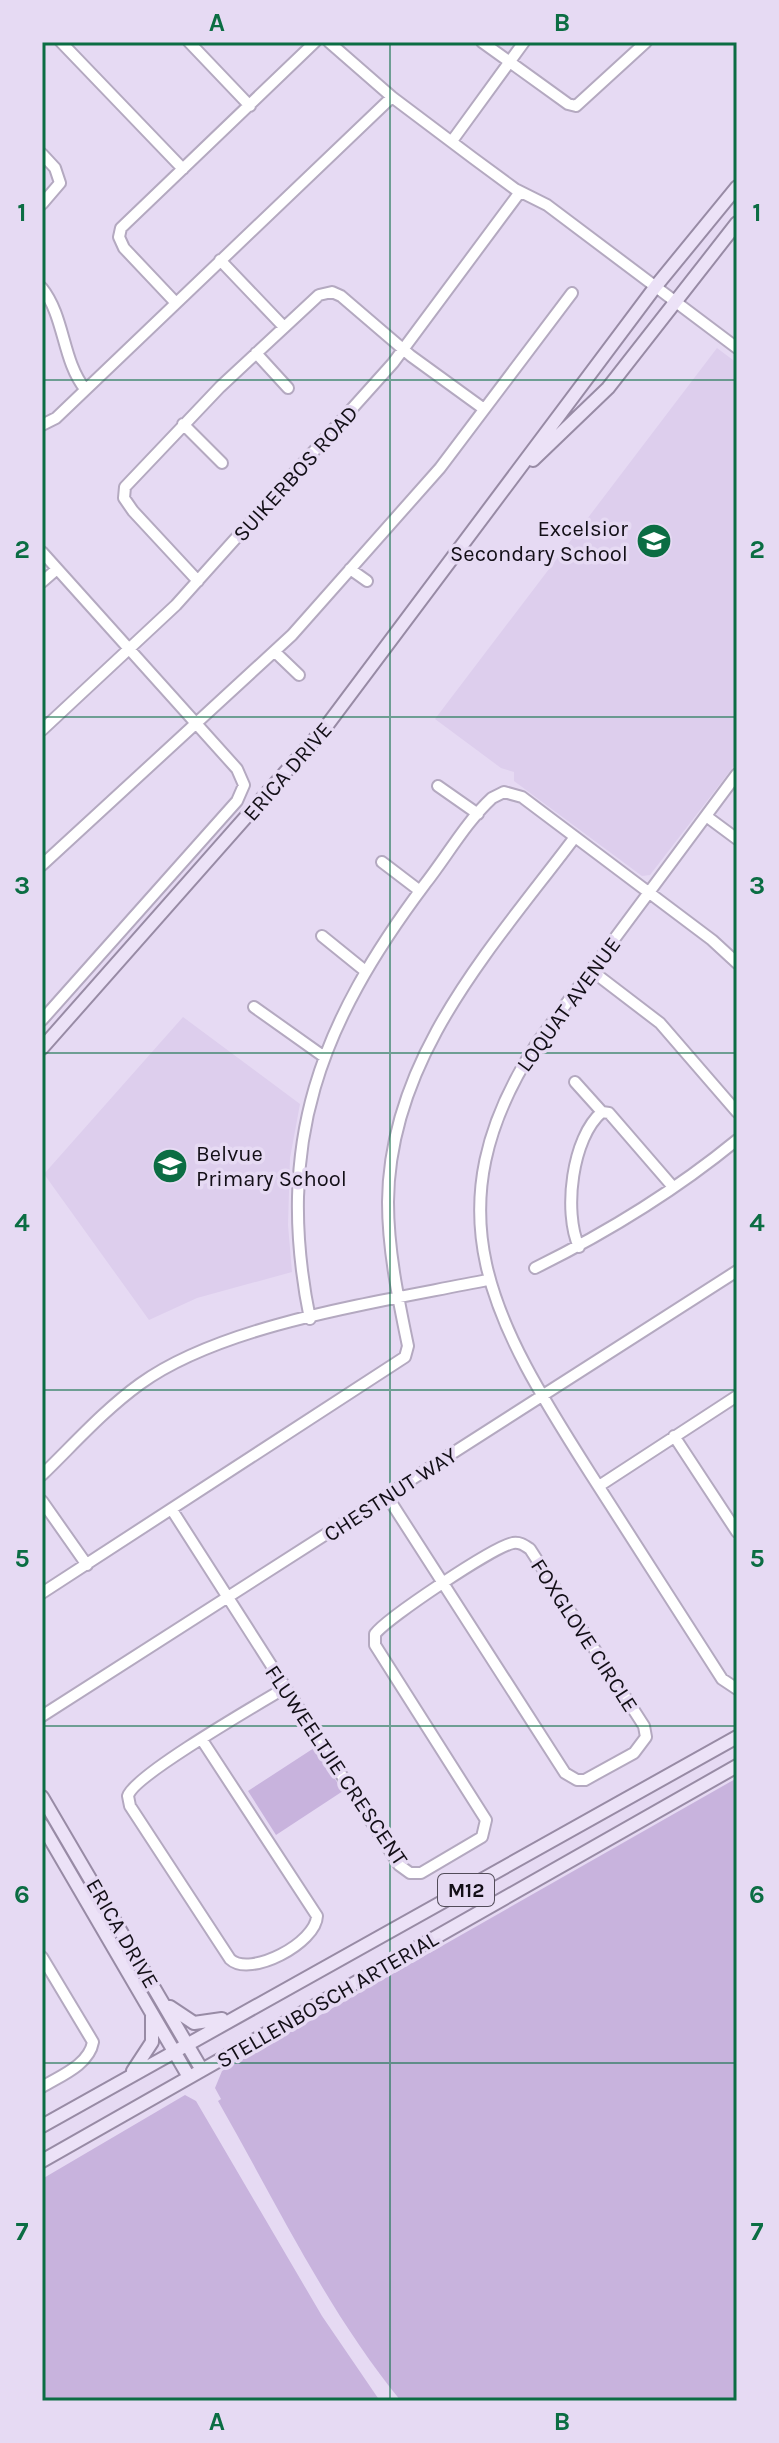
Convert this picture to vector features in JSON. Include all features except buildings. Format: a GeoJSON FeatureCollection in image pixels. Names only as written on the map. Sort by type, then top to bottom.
{"type":"FeatureCollection","features":[{"type":"Feature","properties":{"kind":"main road","name":"ERICA DRIVE"},"geometry":{"type":"LineString","coordinates":[[42,1048],[318,736],[656,286],[737,187]]}},
{"type":"Feature","properties":{"kind":"main road","name":"ERICA DRIVE"},"geometry":{"type":"LineString","coordinates":[[513,479],[608,388],[737,223]]}},
{"type":"Feature","properties":{"kind":"main road","name":"STELLENBOSCH ARTERIAL"},"geometry":{"type":"LineString","coordinates":[[42,2126],[737,1737]]}},
{"type":"Feature","properties":{"kind":"main road","name":"STELLENBOSCH ARTERIAL"},"geometry":{"type":"LineString","coordinates":[[42,2161],[737,1766]]}},
{"type":"Feature","properties":{"kind":"main road","name":"ERICA DRIVE"},"geometry":{"type":"LineString","coordinates":[[42,1797],[202,2070]]}},
{"type":"Feature","properties":{"kind":"main road","name":"ERICA DRIVE"},"geometry":{"type":"LineString","coordinates":[[42,1825],[189,2077]]}},
{"type":"Feature","properties":{"kind":"main road"},"geometry":{"type":"LineString","coordinates":[[158,1993],[177,2014],[194,2023],[207,2023],[243,2013]]}},
{"type":"Feature","properties":{"kind":"main road"},"geometry":{"type":"LineString","coordinates":[[125,2079],[152,2042],[154,2029],[148,2005]]}},
{"type":"Feature","properties":{"kind":"street"},"geometry":{"type":"LineString","coordinates":[[61,42],[183,169]]}},
{"type":"Feature","properties":{"kind":"street"},"geometry":{"type":"LineString","coordinates":[[189,42],[250,106]]}},
{"type":"Feature","properties":{"kind":"street"},"geometry":{"type":"LineString","coordinates":[[176,303],[124,248],[119,237],[121,228],[315,42]]}},
{"type":"Feature","properties":{"kind":"street"},"geometry":{"type":"LineString","coordinates":[[329,42],[392,97],[520,192],[547,205],[737,348]]}},
{"type":"Feature","properties":{"kind":"street"},"geometry":{"type":"LineString","coordinates":[[482,42],[568,104],[576,106],[646,42]]}},
{"type":"Feature","properties":{"kind":"street"},"geometry":{"type":"LineString","coordinates":[[452,141],[524,42]]}},
{"type":"Feature","properties":{"kind":"street"},"geometry":{"type":"LineString","coordinates":[[42,425],[56,418],[392,97]]}},
{"type":"Feature","properties":{"kind":"street"},"geometry":{"type":"LineString","coordinates":[[42,154],[55,168],[60,183],[42,204]]}},
{"type":"Feature","properties":{"kind":"street","name":"SUIKERBOS ROAD"},"geometry":{"type":"LineString","coordinates":[[42,730],[198,581],[405,349],[520,192]]}},
{"type":"Feature","properties":{"kind":"street"},"geometry":{"type":"LineString","coordinates":[[220,260],[284,327]]}},
{"type":"Feature","properties":{"kind":"street"},"geometry":{"type":"LineString","coordinates":[[42,288],[55,309],[77,379],[85,389]]}},
{"type":"Feature","properties":{"kind":"street"},"geometry":{"type":"LineString","coordinates":[[198,581],[124,498],[129,480],[183,424],[319,295],[332,292],[484,409]]}},
{"type":"Feature","properties":{"kind":"street"},"geometry":{"type":"LineString","coordinates":[[42,865],[275,652],[440,468],[572,293]]}},
{"type":"Feature","properties":{"kind":"street"},"geometry":{"type":"LineString","coordinates":[[256,353],[288,388]]}},
{"type":"Feature","properties":{"kind":"street"},"geometry":{"type":"LineString","coordinates":[[183,424],[222,463]]}},
{"type":"Feature","properties":{"kind":"street"},"geometry":{"type":"LineString","coordinates":[[42,552],[243,777],[243,792],[42,1020]]}},
{"type":"Feature","properties":{"kind":"street"},"geometry":{"type":"LineString","coordinates":[[42,582],[57,569]]}},
{"type":"Feature","properties":{"kind":"street"},"geometry":{"type":"LineString","coordinates":[[350,569],[367,581]]}},
{"type":"Feature","properties":{"kind":"street"},"geometry":{"type":"LineString","coordinates":[[275,652],[299,675]]}},
{"type":"Feature","properties":{"kind":"street","name":"LOQUAT AVENUE"},"geometry":{"type":"LineString","coordinates":[[737,774],[537,1043],[498,1113],[480,1188],[480,1225],[487,1280],[509,1334],[542,1397],[722,1679],[737,1689]]}},
{"type":"Feature","properties":{"kind":"street"},"geometry":{"type":"LineString","coordinates":[[438,786],[478,814]]}},
{"type":"Feature","properties":{"kind":"street"},"geometry":{"type":"LineString","coordinates":[[310,1319],[296,1209],[308,1110],[323,1056],[364,970],[492,798],[504,792],[522,797],[649,892],[737,963]]}},
{"type":"Feature","properties":{"kind":"street"},"geometry":{"type":"LineString","coordinates":[[706,816],[737,839]]}},
{"type":"Feature","properties":{"kind":"street"},"geometry":{"type":"LineString","coordinates":[[42,1593],[405,1357],[408,1346],[398,1298],[388,1200],[394,1141],[411,1080],[442,1018],[470,976],[575,837]]}},
{"type":"Feature","properties":{"kind":"street"},"geometry":{"type":"LineString","coordinates":[[382,862],[420,891]]}},
{"type":"Feature","properties":{"kind":"street"},"geometry":{"type":"LineString","coordinates":[[322,936],[364,970]]}},
{"type":"Feature","properties":{"kind":"street"},"geometry":{"type":"LineString","coordinates":[[592,971],[660,1023],[737,1112]]}},
{"type":"Feature","properties":{"kind":"street"},"geometry":{"type":"LineString","coordinates":[[254,1007],[323,1056]]}},
{"type":"Feature","properties":{"kind":"street"},"geometry":{"type":"LineString","coordinates":[[575,1082],[602,1112],[609,1113],[673,1187]]}},
{"type":"Feature","properties":{"kind":"street"},"geometry":{"type":"LineString","coordinates":[[579,1247],[571,1221],[573,1181],[590,1128],[602,1112]]}},
{"type":"Feature","properties":{"kind":"street"},"geometry":{"type":"LineString","coordinates":[[535,1268],[579,1247],[673,1187],[737,1140]]}},
{"type":"Feature","properties":{"kind":"street","name":"CHESTNUT WAY"},"geometry":{"type":"LineString","coordinates":[[42,1716],[737,1271]]}},
{"type":"Feature","properties":{"kind":"street"},"geometry":{"type":"LineString","coordinates":[[42,1475],[117,1403],[167,1367],[232,1339],[398,1298],[487,1280]]}},
{"type":"Feature","properties":{"kind":"street"},"geometry":{"type":"LineString","coordinates":[[599,1486],[737,1396]]}},
{"type":"Feature","properties":{"kind":"street"},"geometry":{"type":"LineString","coordinates":[[674,1436],[737,1532]]}},
{"type":"Feature","properties":{"kind":"street","name":"FOXGLOVE CIRCLE"},"geometry":{"type":"LineString","coordinates":[[387,1496],[444,1585],[565,1773],[577,1780],[585,1780],[642,1746],[644,1726],[530,1549],[521,1543],[510,1543],[444,1585]]}},
{"type":"Feature","properties":{"kind":"street"},"geometry":{"type":"LineString","coordinates":[[42,1501],[87,1565]]}},
{"type":"Feature","properties":{"kind":"street","name":"FLUWEELTJIE CRESCENT"},"geometry":{"type":"LineString","coordinates":[[172,1510],[405,1870],[421,1873],[475,1843],[487,1829],[486,1820],[375,1645],[375,1634],[383,1623],[444,1585]]}},
{"type":"Feature","properties":{"kind":"street"},"geometry":{"type":"LineString","coordinates":[[202,1740],[317,1916],[315,1928],[306,1939],[251,1966],[239,1965],[230,1959],[128,1800],[134,1784],[202,1740],[285,1688]]}},
{"type":"Feature","properties":{"kind":"street"},"geometry":{"type":"LineString","coordinates":[[42,1957],[93,2042],[90,2053],[80,2063],[42,2087]]}},
{"type":"Feature","properties":{"kind":"shaded area","name":"Excelsior Secondary School"},"geometry":{"type":"Polygon","coordinates":[[[717,348],[737,363],[737,762],[650,875],[642,876],[514,781],[514,772],[501,768],[435,719],[717,348]]]}},
{"type":"Feature","properties":{"kind":"shaded area","name":"Belvue Primary School"},"geometry":{"type":"Polygon","coordinates":[[[183,1017],[300,1104],[290,1158],[288,1225],[292,1272],[197,1298],[149,1320],[44,1174],[183,1017]]]}},
{"type":"Feature","properties":{"kind":"shaded area"},"geometry":{"type":"Polygon","coordinates":[[[314,1748],[343,1791],[276,1835],[248,1791],[314,1748]]]}},
{"type":"Feature","properties":{"kind":"shaded area"},"geometry":{"type":"Polygon","coordinates":[[[737,1778],[737,2401],[401,2401],[326,2293],[218,2101],[221,2099],[215,2088],[222,2071],[737,1778]]]}},
{"type":"Feature","properties":{"kind":"shaded area"},"geometry":{"type":"Polygon","coordinates":[[[185,2095],[196,2101],[322,2316],[380,2401],[42,2401],[42,2179],[185,2095]]]}},
{"type":"Feature","properties":{"kind":"place","name":"Excelsior Secondary School"},"geometry":{"type":"Point","coordinates":[654,541]}},
{"type":"Feature","properties":{"kind":"place","name":"Belvue Primary School"},"geometry":{"type":"Point","coordinates":[170,1166]}}]}
